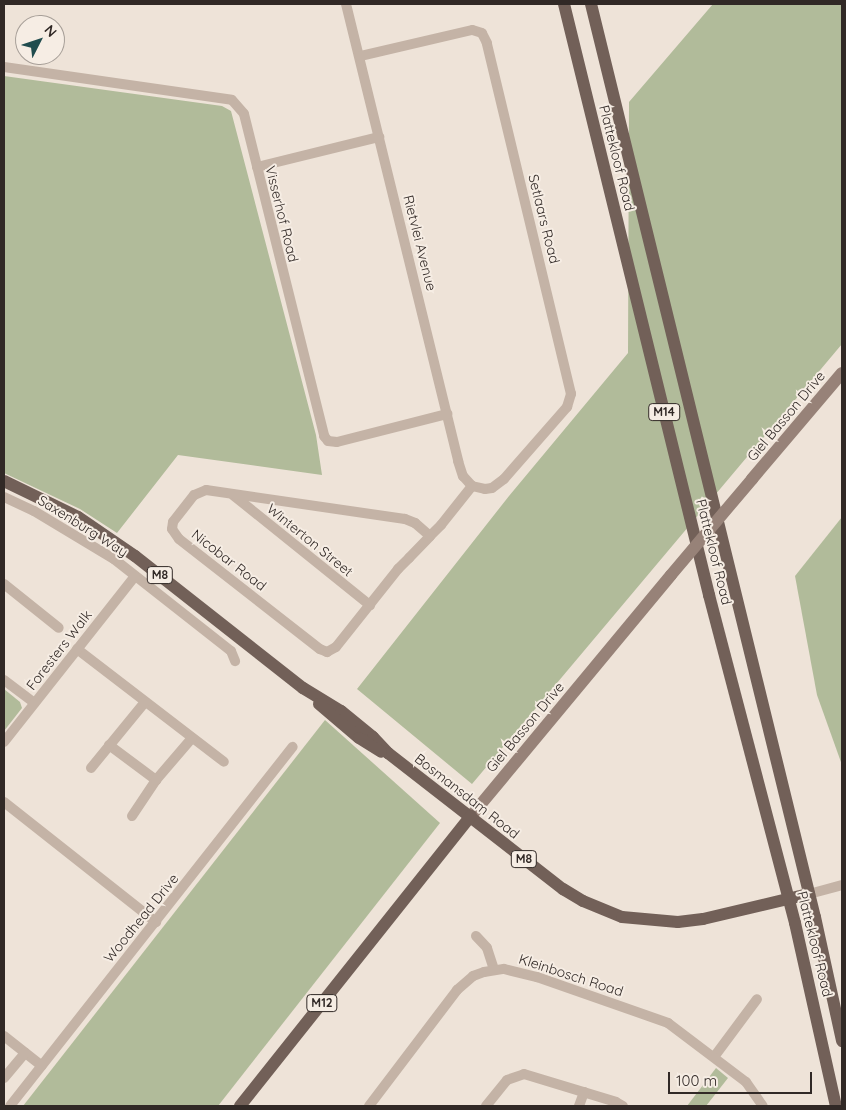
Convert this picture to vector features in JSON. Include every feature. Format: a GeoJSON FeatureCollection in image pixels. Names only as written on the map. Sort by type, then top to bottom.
{"type":"FeatureCollection","features":[{"type":"Feature","properties":{"kind":"main road","name":"Plattekloof Road"},"geometry":{"type":"LineString","coordinates":[[564,4],[709,595],[788,898],[836,1106]]}},
{"type":"Feature","properties":{"kind":"main road","name":"Plattekloof Road"},"geometry":{"type":"LineString","coordinates":[[591,4],[809,894],[842,1041]]}},
{"type":"Feature","properties":{"kind":"main road","name":"Giel Basson Drive"},"geometry":{"type":"LineString","coordinates":[[240,1106],[470,816],[842,373]]}},
{"type":"Feature","properties":{"kind":"main road","name":"Bosmansdam Road"},"geometry":{"type":"LineString","coordinates":[[4,481],[42,498],[104,534],[303,688],[335,719],[359,738],[382,752],[388,753],[563,889],[583,902],[622,917],[678,922],[703,919],[809,894]]}},
{"type":"Feature","properties":{"kind":"street","name":"Rietvlei Avenue"},"geometry":{"type":"LineString","coordinates":[[346,4],[463,476],[472,486]]}},
{"type":"Feature","properties":{"kind":"street","name":"Setlaars Road"},"geometry":{"type":"LineString","coordinates":[[360,56],[472,30],[482,33],[487,42],[571,394],[567,407],[504,479],[492,488],[485,489],[472,486]]}},
{"type":"Feature","properties":{"kind":"street","name":"Visserhof Road"},"geometry":{"type":"LineString","coordinates":[[4,67],[227,98],[238,105],[244,114],[324,436],[328,441],[337,442],[447,414]]}},
{"type":"Feature","properties":{"kind":"street"},"geometry":{"type":"LineString","coordinates":[[257,167],[379,137]]}},
{"type":"Feature","properties":{"kind":"street","name":"Nicobar Road"},"geometry":{"type":"LineString","coordinates":[[430,536],[415,523],[404,519],[232,496],[206,490],[197,492],[173,522],[174,532],[321,651],[327,652],[334,648],[398,569],[430,536],[472,486]]}},
{"type":"Feature","properties":{"kind":"street","name":"Winterton Street"},"geometry":{"type":"LineString","coordinates":[[232,496],[370,605]]}},
{"type":"Feature","properties":{"kind":"street","name":"Saxenburg Way"},"geometry":{"type":"LineString","coordinates":[[4,497],[42,516],[106,555],[231,651],[235,661]]}},
{"type":"Feature","properties":{"kind":"street","name":"Foresters Walk"},"geometry":{"type":"LineString","coordinates":[[4,742],[135,576]]}},
{"type":"Feature","properties":{"kind":"street"},"geometry":{"type":"LineString","coordinates":[[4,584],[60,628]]}},
{"type":"Feature","properties":{"kind":"street"},"geometry":{"type":"LineString","coordinates":[[77,649],[224,762]]}},
{"type":"Feature","properties":{"kind":"street"},"geometry":{"type":"LineString","coordinates":[[4,680],[34,704]]}},
{"type":"Feature","properties":{"kind":"street"},"geometry":{"type":"LineString","coordinates":[[92,768],[145,702]]}},
{"type":"Feature","properties":{"kind":"street"},"geometry":{"type":"LineString","coordinates":[[132,816],[156,780],[192,738]]}},
{"type":"Feature","properties":{"kind":"street"},"geometry":{"type":"LineString","coordinates":[[110,745],[156,780]]}},
{"type":"Feature","properties":{"kind":"street","name":"Woodhead Drive"},"geometry":{"type":"LineString","coordinates":[[10,1106],[294,747]]}},
{"type":"Feature","properties":{"kind":"street"},"geometry":{"type":"LineString","coordinates":[[4,802],[156,922]]}},
{"type":"Feature","properties":{"kind":"street"},"geometry":{"type":"LineString","coordinates":[[809,894],[842,885]]}},
{"type":"Feature","properties":{"kind":"street"},"geometry":{"type":"LineString","coordinates":[[476,936],[487,948],[494,970]]}},
{"type":"Feature","properties":{"kind":"street","name":"Kleinbosch Road"},"geometry":{"type":"LineString","coordinates":[[370,1106],[457,990],[474,976],[494,970],[516,971],[657,1018],[677,1029],[746,1082],[763,1106]]}},
{"type":"Feature","properties":{"kind":"street"},"geometry":{"type":"LineString","coordinates":[[714,1057],[757,999]]}},
{"type":"Feature","properties":{"kind":"street"},"geometry":{"type":"LineString","coordinates":[[4,1036],[42,1066]]}},
{"type":"Feature","properties":{"kind":"street"},"geometry":{"type":"LineString","coordinates":[[4,1078],[25,1052]]}},
{"type":"Feature","properties":{"kind":"street"},"geometry":{"type":"LineString","coordinates":[[486,1106],[508,1080],[520,1074],[534,1075],[623,1106]]}},
{"type":"Feature","properties":{"kind":"street"},"geometry":{"type":"LineString","coordinates":[[579,1106],[584,1092]]}},
{"type":"Feature","properties":{"kind":"green space"},"geometry":{"type":"Polygon","coordinates":[[[713,4],[842,4],[842,344],[472,784],[357,689],[509,496],[628,353],[629,102],[713,4]]]}},
{"type":"Feature","properties":{"kind":"green space"},"geometry":{"type":"Polygon","coordinates":[[[4,76],[222,106],[231,111],[316,435],[322,475],[178,455],[117,533],[80,509],[4,473],[4,76]]]}},
{"type":"Feature","properties":{"kind":"green space"},"geometry":{"type":"Polygon","coordinates":[[[842,517],[842,765],[817,695],[795,576],[842,517]]]}},
{"type":"Feature","properties":{"kind":"green space"},"geometry":{"type":"Polygon","coordinates":[[[4,689],[20,702],[22,708],[4,731],[4,689]]]}},
{"type":"Feature","properties":{"kind":"green space"},"geometry":{"type":"Polygon","coordinates":[[[325,720],[440,823],[218,1106],[23,1106],[325,720]]]}},
{"type":"Feature","properties":{"kind":"green space"},"geometry":{"type":"Polygon","coordinates":[[[716,1068],[728,1078],[706,1106],[687,1106],[716,1068]]]}}]}
